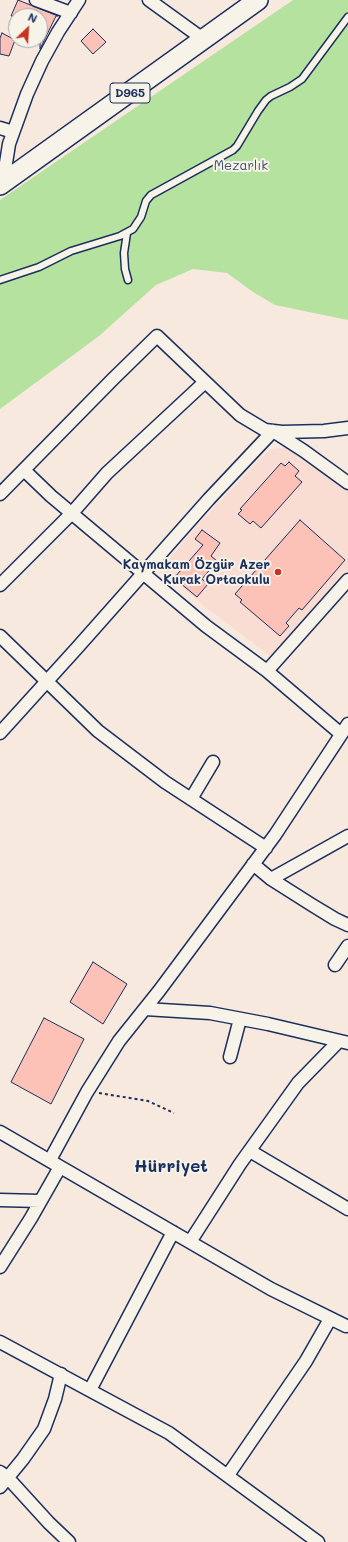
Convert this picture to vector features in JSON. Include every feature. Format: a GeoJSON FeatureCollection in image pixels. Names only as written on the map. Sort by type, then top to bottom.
{"type":"FeatureCollection","features":[{"type":"Feature","properties":{"kind":"main road","name":"D965"},"geometry":{"type":"LineString","coordinates":[[2,184],[258,0]]}},
{"type":"Feature","properties":{"kind":"street"},"geometry":{"type":"LineString","coordinates":[[36,0],[71,13]]}},
{"type":"Feature","properties":{"kind":"street"},"geometry":{"type":"LineString","coordinates":[[2,184],[9,144],[27,94],[42,60],[79,0]]}},
{"type":"Feature","properties":{"kind":"street"},"geometry":{"type":"LineString","coordinates":[[149,0],[203,39]]}},
{"type":"Feature","properties":{"kind":"street"},"geometry":{"type":"LineString","coordinates":[[0,128],[13,132]]}},
{"type":"Feature","properties":{"kind":"street"},"geometry":{"type":"LineString","coordinates":[[0,494],[157,336],[240,415],[265,430],[324,432],[348,428]]}},
{"type":"Feature","properties":{"kind":"street"},"geometry":{"type":"LineString","coordinates":[[0,585],[72,513],[108,473],[205,382]]}},
{"type":"Feature","properties":{"kind":"street"},"geometry":{"type":"LineString","coordinates":[[273,431],[304,451],[348,484]]}},
{"type":"Feature","properties":{"kind":"street"},"geometry":{"type":"LineString","coordinates":[[0,733],[209,499],[273,431]]}},
{"type":"Feature","properties":{"kind":"street"},"geometry":{"type":"LineString","coordinates":[[24,471],[206,626],[267,671],[341,734]]}},
{"type":"Feature","properties":{"kind":"street"},"geometry":{"type":"LineString","coordinates":[[267,671],[348,580]]}},
{"type":"Feature","properties":{"kind":"street"},"geometry":{"type":"LineString","coordinates":[[0,636],[46,682],[98,730],[165,782],[266,848]]}},
{"type":"Feature","properties":{"kind":"street"},"geometry":{"type":"LineString","coordinates":[[0,1267],[31,1218],[40,1200],[86,1092],[119,1040],[159,991],[266,848],[348,724]]}},
{"type":"Feature","properties":{"kind":"street"},"geometry":{"type":"LineString","coordinates":[[191,798],[213,762]]}},
{"type":"Feature","properties":{"kind":"street"},"geometry":{"type":"LineString","coordinates":[[271,879],[348,836]]}},
{"type":"Feature","properties":{"kind":"street"},"geometry":{"type":"LineString","coordinates":[[253,864],[271,879],[335,919],[348,925]]}},
{"type":"Feature","properties":{"kind":"street"},"geometry":{"type":"LineString","coordinates":[[335,965],[348,946]]}},
{"type":"Feature","properties":{"kind":"street"},"geometry":{"type":"LineString","coordinates":[[144,1009],[210,1013],[268,1024],[343,1042]]}},
{"type":"Feature","properties":{"kind":"street"},"geometry":{"type":"LineString","coordinates":[[230,1057],[240,1019]]}},
{"type":"Feature","properties":{"kind":"street"},"geometry":{"type":"LineString","coordinates":[[190,1242],[250,1151],[298,1083],[343,1042]]}},
{"type":"Feature","properties":{"kind":"street"},"geometry":{"type":"LineString","coordinates":[[0,1132],[271,1289],[346,1326]]}},
{"type":"Feature","properties":{"kind":"street"},"geometry":{"type":"LineString","coordinates":[[250,1151],[348,1209]]}},
{"type":"Feature","properties":{"kind":"street"},"geometry":{"type":"LineString","coordinates":[[0,1200],[40,1200]]}},
{"type":"Feature","properties":{"kind":"street"},"geometry":{"type":"LineString","coordinates":[[90,1390],[173,1232]]}},
{"type":"Feature","properties":{"kind":"street"},"geometry":{"type":"LineString","coordinates":[[228,1475],[306,1361],[330,1319]]}},
{"type":"Feature","properties":{"kind":"street"},"geometry":{"type":"LineString","coordinates":[[0,1342],[169,1432],[318,1542]]}},
{"type":"Feature","properties":{"kind":"street"},"geometry":{"type":"LineString","coordinates":[[0,1487],[4,1475],[23,1459],[44,1429],[55,1399],[61,1374]]}},
{"type":"Feature","properties":{"kind":"street"},"geometry":{"type":"LineString","coordinates":[[4,1475],[69,1542]]}},
{"type":"Feature","properties":{"kind":"lane"},"geometry":{"type":"LineString","coordinates":[[0,280],[39,267],[71,251],[127,233],[137,225],[142,218],[146,201],[151,195],[233,150],[266,100],[302,79],[348,17]]}},
{"type":"Feature","properties":{"kind":"lane"},"geometry":{"type":"LineString","coordinates":[[127,233],[124,253],[125,269],[128,280]]}},
{"type":"Feature","properties":{"kind":"path"},"geometry":{"type":"LineString","coordinates":[[86,1092],[148,1101],[174,1113]]}},
{"type":"Feature","properties":{"kind":"shaded area"},"geometry":{"type":"Polygon","coordinates":[[[294,447],[348,489],[348,571],[270,656],[204,606],[161,569],[200,522],[264,455],[271,449],[294,447]]]}},
{"type":"Feature","properties":{"kind":"green space","name":"Mezarlık"},"geometry":{"type":"Polygon","coordinates":[[[293,0],[348,0],[348,320],[275,305],[253,292],[227,273],[193,269],[156,285],[99,336],[0,409],[0,200],[293,0]]]}},
{"type":"Feature","properties":{"kind":"building"},"geometry":{"type":"Polygon","coordinates":[[[18,0],[38,8],[14,8],[18,0]]]}},
{"type":"Feature","properties":{"kind":"building"},"geometry":{"type":"Polygon","coordinates":[[[48,12],[58,16],[56,16],[48,32],[48,12]]]}},
{"type":"Feature","properties":{"kind":"building"},"geometry":{"type":"Polygon","coordinates":[[[93,29],[106,42],[93,54],[81,41],[93,29]]]}},
{"type":"Feature","properties":{"kind":"building"},"geometry":{"type":"Polygon","coordinates":[[[2,33],[8,36],[8,48],[12,48],[9,56],[0,54],[0,38],[2,33]]]}},
{"type":"Feature","properties":{"kind":"building"},"geometry":{"type":"Polygon","coordinates":[[[289,462],[299,471],[295,476],[302,482],[261,528],[253,521],[250,524],[238,514],[242,510],[240,509],[281,463],[285,466],[289,462]]]}},
{"type":"Feature","properties":{"kind":"building","name":"Kaymakam Özgür Azer Kurak Ortaokulu"},"geometry":{"type":"Polygon","coordinates":[[[300,520],[345,560],[302,610],[299,608],[286,623],[289,626],[280,636],[240,602],[242,600],[235,594],[300,520]]]}},
{"type":"Feature","properties":{"kind":"building"},"geometry":{"type":"Polygon","coordinates":[[[202,530],[220,543],[211,556],[217,561],[202,579],[208,584],[197,597],[174,578],[203,545],[195,539],[202,530]]]}},
{"type":"Feature","properties":{"kind":"building"},"geometry":{"type":"Polygon","coordinates":[[[93,962],[127,984],[103,1024],[70,1002],[93,962]]]}},
{"type":"Feature","properties":{"kind":"building"},"geometry":{"type":"Polygon","coordinates":[[[44,1018],[84,1039],[51,1104],[11,1082],[44,1018]]]}},
{"type":"Feature","properties":{"kind":"place","name":"Kaymakam Özgür Azer Kurak Ortaokulu"},"geometry":{"type":"Point","coordinates":[278,572]}},
{"type":"Feature","properties":{"kind":"district","name":"Hürriyet"},"geometry":{"type":"Point","coordinates":[171,1167]}}]}
